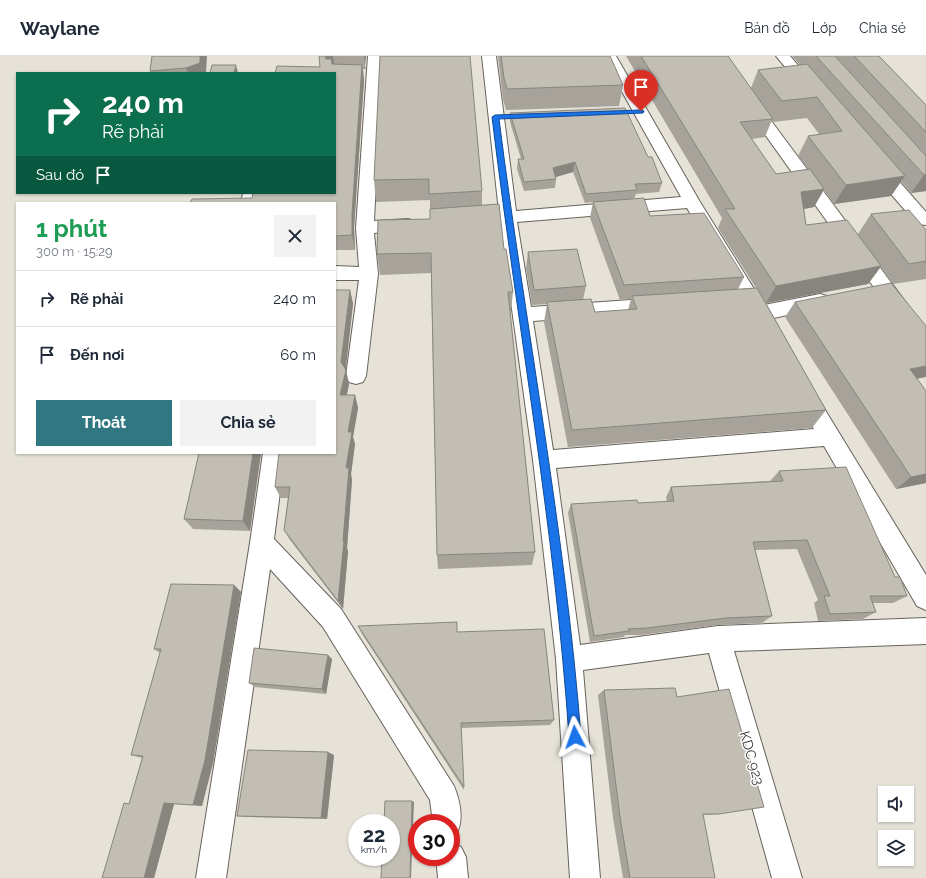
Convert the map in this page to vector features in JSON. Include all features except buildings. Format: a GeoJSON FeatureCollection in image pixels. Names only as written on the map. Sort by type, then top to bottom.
{"type":"FeatureCollection","features":[{"type":"Feature","properties":{"kind":"street"},"geometry":{"type":"LineString","coordinates":[[356,376],[369,274],[365,228],[366,75],[374,56]]}},
{"type":"Feature","properties":{"kind":"street"},"geometry":{"type":"LineString","coordinates":[[489,56],[503,117],[508,218],[544,460],[569,659],[585,878]]}},
{"type":"Feature","properties":{"kind":"street"},"geometry":{"type":"LineString","coordinates":[[609,56],[633,112],[692,202],[759,313]]}},
{"type":"Feature","properties":{"kind":"street"},"geometry":{"type":"LineString","coordinates":[[716,56],[876,291],[907,318]]}},
{"type":"Feature","properties":{"kind":"street"},"geometry":{"type":"LineString","coordinates":[[783,56],[819,98]]}},
{"type":"Feature","properties":{"kind":"street"},"geometry":{"type":"LineString","coordinates":[[866,153],[923,220]]}},
{"type":"Feature","properties":{"kind":"street"},"geometry":{"type":"LineString","coordinates":[[476,220],[692,202]]}},
{"type":"Feature","properties":{"kind":"street"},"geometry":{"type":"LineString","coordinates":[[365,228],[420,224]]}},
{"type":"Feature","properties":{"kind":"street"},"geometry":{"type":"LineString","coordinates":[[336,273],[369,274]]}},
{"type":"Feature","properties":{"kind":"street"},"geometry":{"type":"LineString","coordinates":[[728,300],[759,313],[838,298]]}},
{"type":"Feature","properties":{"kind":"street"},"geometry":{"type":"LineString","coordinates":[[522,315],[672,304]]}},
{"type":"Feature","properties":{"kind":"street"},"geometry":{"type":"LineString","coordinates":[[794,375],[829,437],[926,598]]}},
{"type":"Feature","properties":{"kind":"street"},"geometry":{"type":"LineString","coordinates":[[544,460],[829,437]]}},
{"type":"Feature","properties":{"kind":"street"},"geometry":{"type":"LineString","coordinates":[[211,878],[262,543],[274,454]]}},
{"type":"Feature","properties":{"kind":"street"},"geometry":{"type":"LineString","coordinates":[[262,543],[332,618],[444,796],[446,814]]}},
{"type":"Feature","properties":{"kind":"street"},"geometry":{"type":"LineString","coordinates":[[569,659],[718,639],[926,631]]}},
{"type":"Feature","properties":{"kind":"street","name":"KDC 923"},"geometry":{"type":"LineString","coordinates":[[718,639],[786,878]]}},
{"type":"Feature","properties":{"kind":"street"},"geometry":{"type":"LineString","coordinates":[[451,866],[453,878]]}},
{"type":"Feature","properties":{"kind":"route"},"geometry":{"type":"LineString","coordinates":[[575,737],[569,659],[546,475],[508,218],[495,117],[641,111]]}}]}
